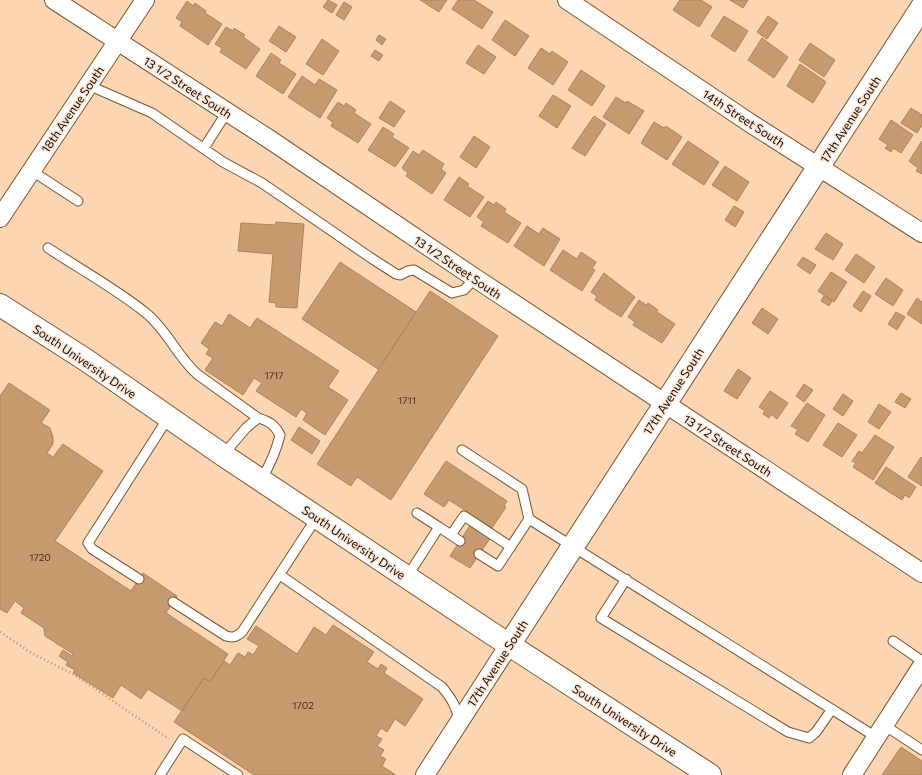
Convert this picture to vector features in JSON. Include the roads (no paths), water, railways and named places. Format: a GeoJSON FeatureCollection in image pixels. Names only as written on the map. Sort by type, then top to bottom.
{"type":"FeatureCollection","features":[{"type":"Feature","properties":{"kind":"main road","name":"17th Avenue South"},"geometry":{"type":"LineString","coordinates":[[509,645],[922,7]]}},
{"type":"Feature","properties":{"kind":"main road","name":"South University Drive"},"geometry":{"type":"LineString","coordinates":[[0,305],[86,360],[168,418],[509,645],[710,775]]}},
{"type":"Feature","properties":{"kind":"street","name":"13 1/2 Street South"},"geometry":{"type":"LineString","coordinates":[[54,0],[227,112],[475,278],[922,573]]}},
{"type":"Feature","properties":{"kind":"street","name":"18th Avenue South"},"geometry":{"type":"LineString","coordinates":[[0,218],[145,0]]}},
{"type":"Feature","properties":{"kind":"street","name":"14th Street South"},"geometry":{"type":"LineString","coordinates":[[567,0],[819,167],[922,233]]}},
{"type":"Feature","properties":{"kind":"street","name":"17th Avenue South"},"geometry":{"type":"LineString","coordinates":[[425,775],[509,645]]}},
{"type":"Feature","properties":{"kind":"street"},"geometry":{"type":"LineString","coordinates":[[852,775],[922,666]]}},
{"type":"Feature","properties":{"kind":"lane"},"geometry":{"type":"LineString","coordinates":[[88,85],[152,113],[204,148],[262,184],[396,274],[400,275],[408,270],[414,270],[452,293],[464,290],[475,278]]}},
{"type":"Feature","properties":{"kind":"lane"},"geometry":{"type":"LineString","coordinates":[[204,148],[227,112]]}},
{"type":"Feature","properties":{"kind":"lane"},"geometry":{"type":"LineString","coordinates":[[32,171],[78,201]]}},
{"type":"Feature","properties":{"kind":"lane"},"geometry":{"type":"LineString","coordinates":[[48,248],[146,313],[167,336],[189,367],[258,418],[275,426],[280,435],[273,460],[261,480]]}},
{"type":"Feature","properties":{"kind":"lane"},"geometry":{"type":"LineString","coordinates":[[139,579],[92,548],[88,543],[168,418]]}},
{"type":"Feature","properties":{"kind":"lane"},"geometry":{"type":"LineString","coordinates":[[223,455],[246,428],[258,418]]}},
{"type":"Feature","properties":{"kind":"lane"},"geometry":{"type":"LineString","coordinates":[[462,450],[522,489],[529,519],[832,708],[922,750]]}},
{"type":"Feature","properties":{"kind":"lane"},"geometry":{"type":"LineString","coordinates":[[417,513],[460,541]]}},
{"type":"Feature","properties":{"kind":"lane"},"geometry":{"type":"LineString","coordinates":[[451,535],[464,516],[511,547]]}},
{"type":"Feature","properties":{"kind":"lane"},"geometry":{"type":"LineString","coordinates":[[173,602],[226,636],[231,638],[237,636],[242,632],[318,517]]}},
{"type":"Feature","properties":{"kind":"lane"},"geometry":{"type":"LineString","coordinates":[[479,554],[498,566],[529,519]]}},
{"type":"Feature","properties":{"kind":"lane"},"geometry":{"type":"LineString","coordinates":[[407,577],[439,527]]}},
{"type":"Feature","properties":{"kind":"lane"},"geometry":{"type":"LineString","coordinates":[[280,574],[442,686],[451,697],[457,710],[459,723]]}},
{"type":"Feature","properties":{"kind":"lane"},"geometry":{"type":"LineString","coordinates":[[626,579],[601,618],[788,732],[809,738],[816,732],[832,708]]}},
{"type":"Feature","properties":{"kind":"lane"},"geometry":{"type":"LineString","coordinates":[[893,641],[922,661]]}},
{"type":"Feature","properties":{"kind":"lane"},"geometry":{"type":"LineString","coordinates":[[160,775],[183,739],[238,775]]}}]}
